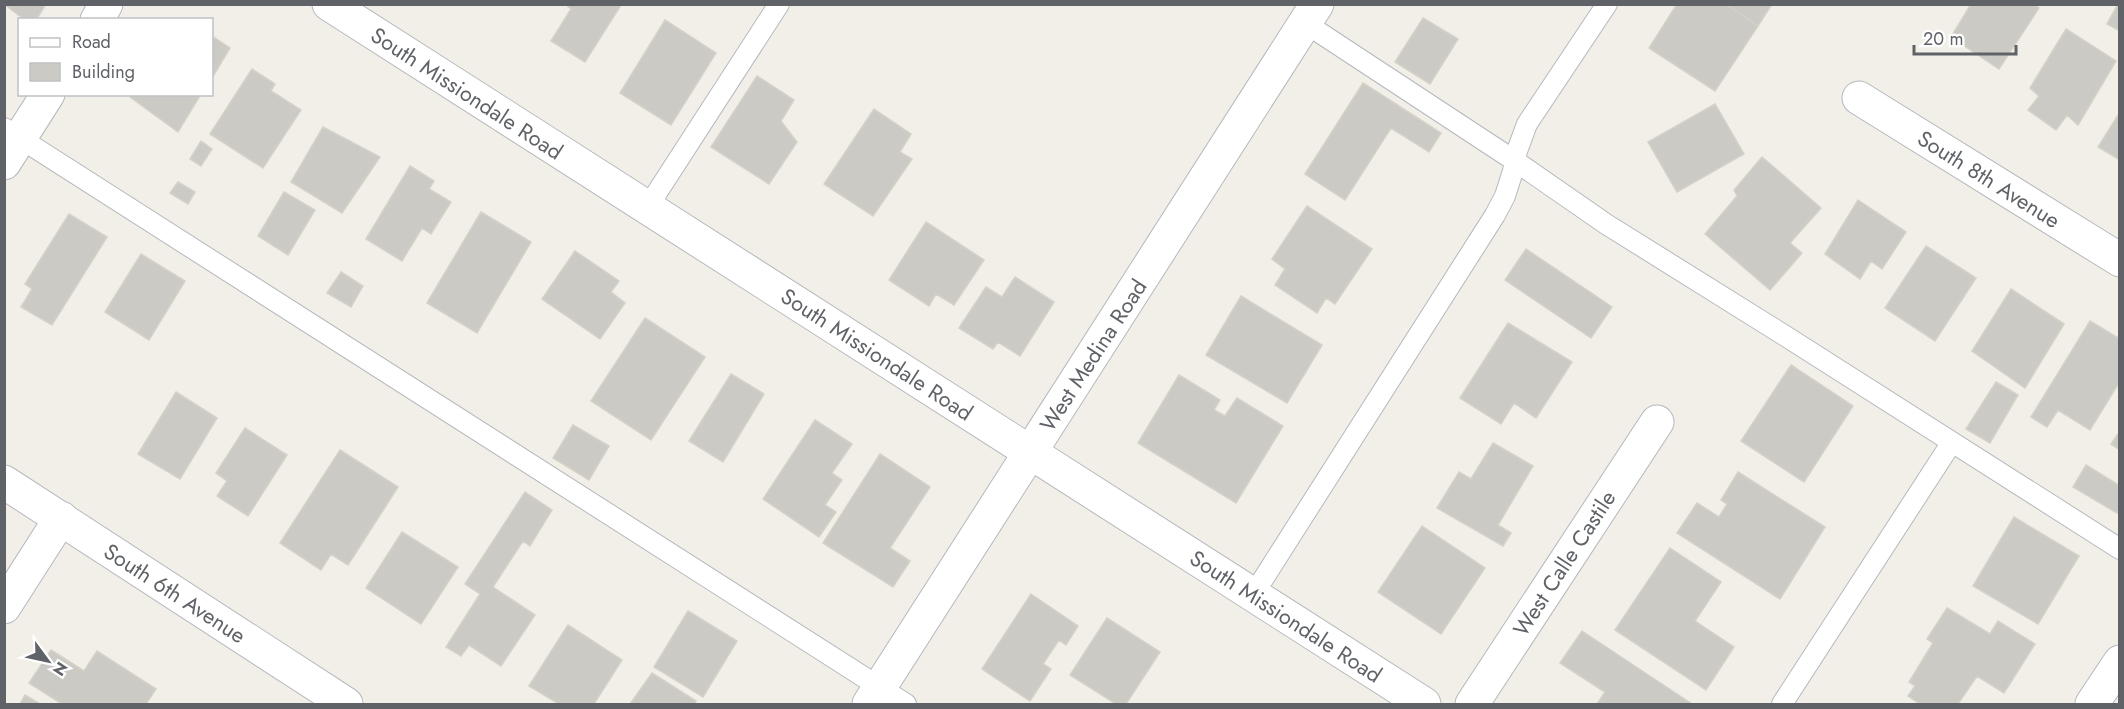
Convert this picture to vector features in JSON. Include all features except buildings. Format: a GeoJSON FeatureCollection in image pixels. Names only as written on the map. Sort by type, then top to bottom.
{"type":"FeatureCollection","features":[{"type":"Feature","properties":{"kind":"street"},"geometry":{"type":"LineString","coordinates":[[98,18],[106,4]]}},
{"type":"Feature","properties":{"kind":"street","name":"South Missiondale Road"},"geometry":{"type":"LineString","coordinates":[[329,4],[1424,705]]}},
{"type":"Feature","properties":{"kind":"street","name":"West Medina Road"},"geometry":{"type":"LineString","coordinates":[[885,699],[1031,453],[1311,14]]}},
{"type":"Feature","properties":{"kind":"street"},"geometry":{"type":"LineString","coordinates":[[10,143],[46,96]]}},
{"type":"Feature","properties":{"kind":"street","name":"South 8th Avenue"},"geometry":{"type":"LineString","coordinates":[[1859,98],[2120,260]]}},
{"type":"Feature","properties":{"kind":"street","name":"West Calle Castile"},"geometry":{"type":"LineString","coordinates":[[1472,705],[1657,422]]}},
{"type":"Feature","properties":{"kind":"street","name":"South 6th Avenue"},"geometry":{"type":"LineString","coordinates":[[4,482],[346,705]]}},
{"type":"Feature","properties":{"kind":"street"},"geometry":{"type":"LineString","coordinates":[[4,607],[61,519]]}},
{"type":"Feature","properties":{"kind":"street"},"geometry":{"type":"LineString","coordinates":[[2092,705],[2120,662]]}},
{"type":"Feature","properties":{"kind":"lane"},"geometry":{"type":"LineString","coordinates":[[647,208],[779,4]]}},
{"type":"Feature","properties":{"kind":"lane"},"geometry":{"type":"LineString","coordinates":[[1253,595],[1495,215],[1505,196],[1527,123],[1607,4]]}},
{"type":"Feature","properties":{"kind":"lane"},"geometry":{"type":"LineString","coordinates":[[1311,14],[1606,224],[2120,549]]}},
{"type":"Feature","properties":{"kind":"lane"},"geometry":{"type":"LineString","coordinates":[[10,143],[885,699]]}},
{"type":"Feature","properties":{"kind":"lane"},"geometry":{"type":"LineString","coordinates":[[1782,705],[1952,442]]}}]}
